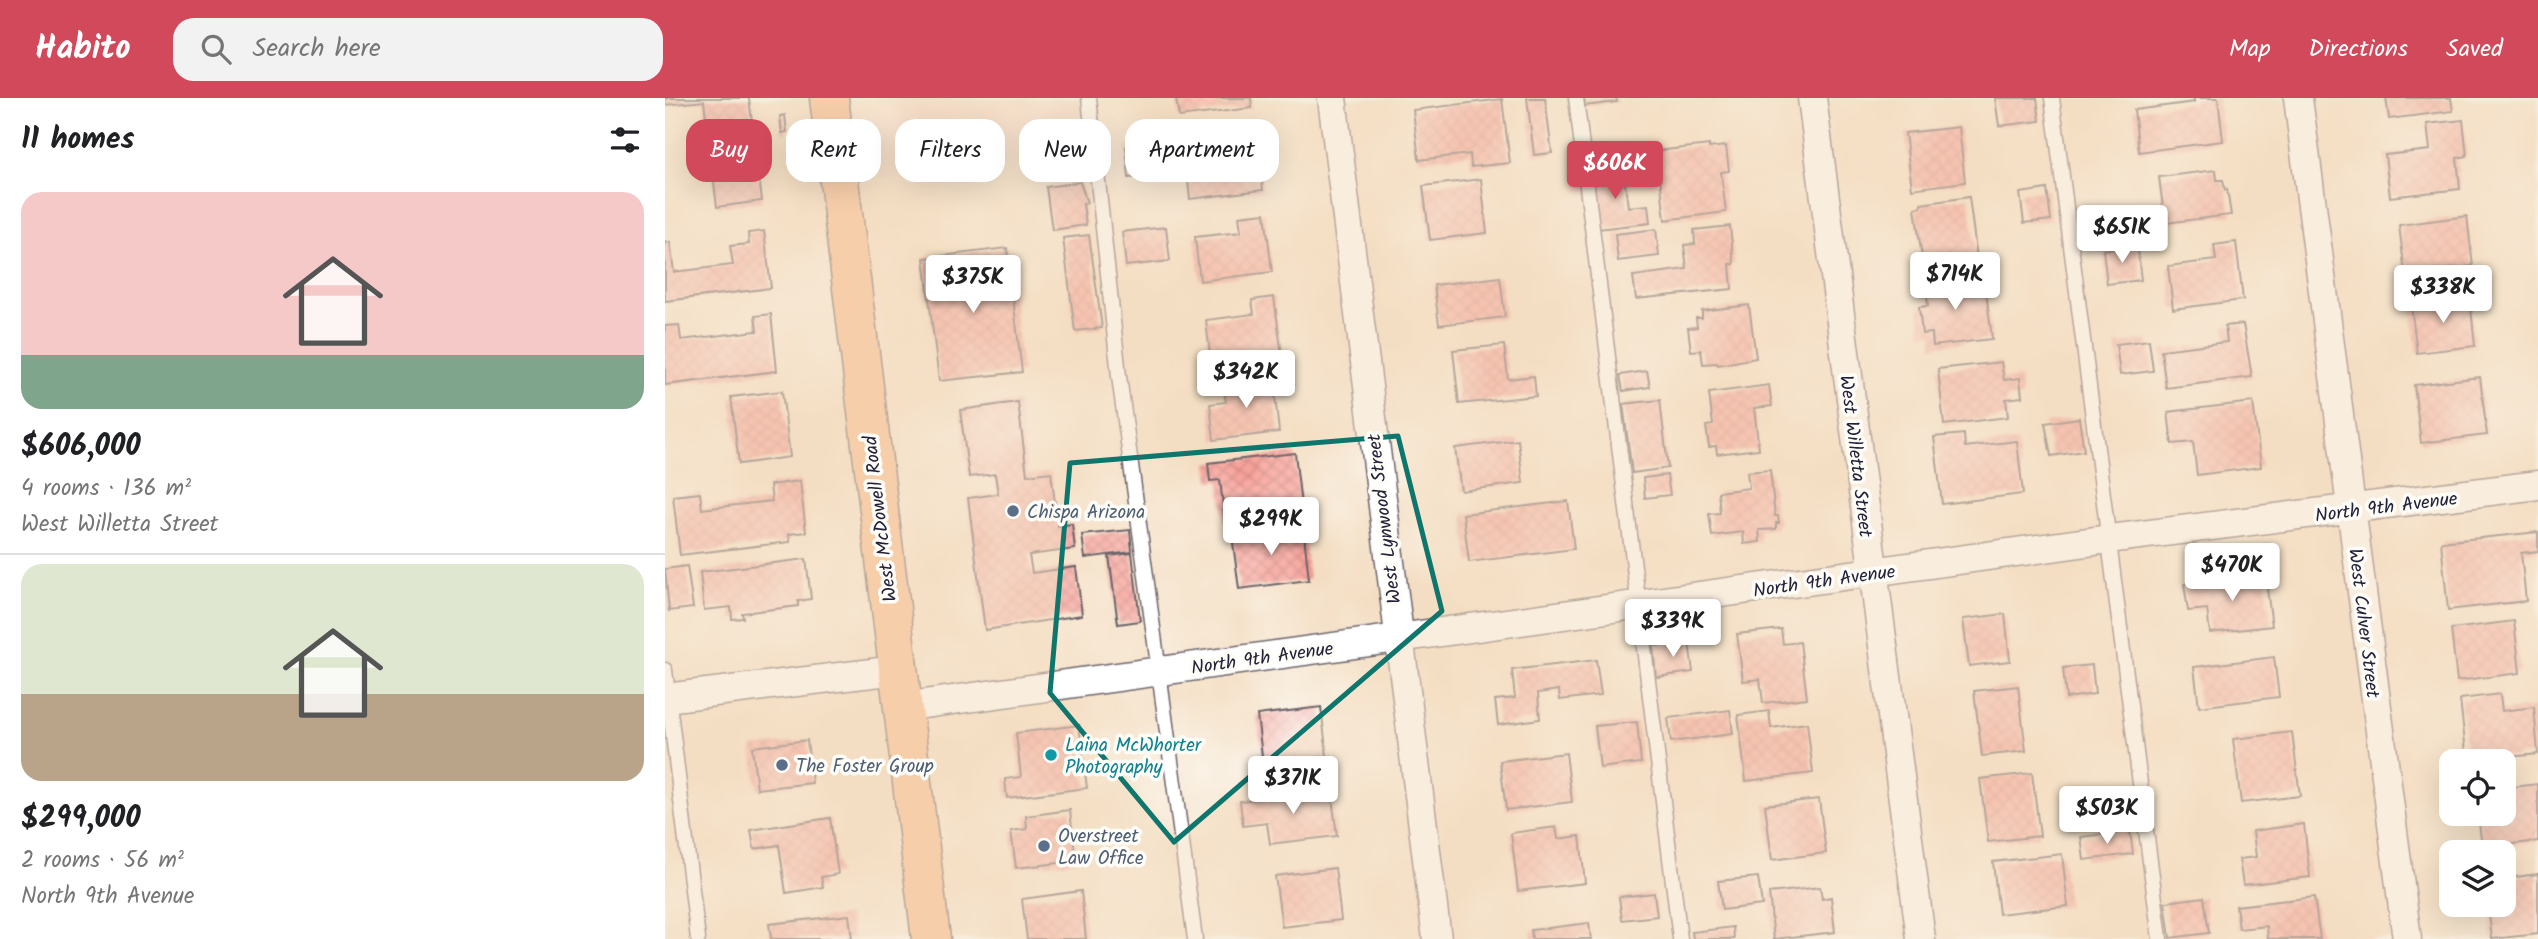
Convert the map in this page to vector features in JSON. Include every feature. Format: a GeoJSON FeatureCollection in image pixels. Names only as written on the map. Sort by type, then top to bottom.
{"type":"FeatureCollection","features":[{"type":"Feature","properties":{"kind":"main road","name":"West McDowell Road"},"geometry":{"type":"LineString","coordinates":[[829,98],[931,939]]}},
{"type":"Feature","properties":{"kind":"street","name":"West Lynwood Street"},"geometry":{"type":"LineString","coordinates":[[1332,98],[1437,939]]}},
{"type":"Feature","properties":{"kind":"street","name":"West Willetta Street"},"geometry":{"type":"LineString","coordinates":[[1812,98],[1921,939]]}},
{"type":"Feature","properties":{"kind":"street","name":"West Culver Street"},"geometry":{"type":"LineString","coordinates":[[2298,98],[2407,939]]}},
{"type":"Feature","properties":{"kind":"street","name":"North 9th Avenue"},"geometry":{"type":"LineString","coordinates":[[902,708],[2109,539],[2350,511],[2538,485]]}},
{"type":"Feature","properties":{"kind":"street"},"geometry":{"type":"LineString","coordinates":[[667,698],[897,670]]}},
{"type":"Feature","properties":{"kind":"lane"},"geometry":{"type":"LineString","coordinates":[[1089,98],[1119,376],[1195,939]]}},
{"type":"Feature","properties":{"kind":"lane"},"geometry":{"type":"LineString","coordinates":[[1576,98],[1680,939]]}},
{"type":"Feature","properties":{"kind":"lane"},"geometry":{"type":"LineString","coordinates":[[2052,98],[2160,939]]}},
{"type":"Feature","properties":{"kind":"lane"},"geometry":{"type":"LineString","coordinates":[[665,670],[698,939]]}},
{"type":"Feature","properties":{"kind":"highlighted area"},"geometry":{"type":"Polygon","coordinates":[[[1398,436],[1442,611],[1174,842],[1050,693],[1070,463],[1398,436]]]}},
{"type":"Feature","properties":{"kind":"shaded area"},"geometry":{"type":"Polygon","coordinates":[[[875,98],[1079,98],[1081,119],[1019,119],[1019,159],[1005,161],[1005,119],[895,119],[895,177],[881,179],[881,119],[877,119],[875,98]]]}},
{"type":"Feature","properties":{"kind":"building"},"geometry":{"type":"Polygon","coordinates":[[[665,98],[749,98],[752,119],[706,119],[704,101],[665,105],[665,98]]]}},
{"type":"Feature","properties":{"kind":"building"},"geometry":{"type":"Polygon","coordinates":[[[1176,98],[1251,98],[1252,108],[1179,117],[1176,98]]]}},
{"type":"Feature","properties":{"kind":"building"},"geometry":{"type":"Polygon","coordinates":[[[1527,98],[1545,98],[1552,153],[1534,155],[1527,98]]]}},
{"type":"Feature","properties":{"kind":"building"},"geometry":{"type":"Polygon","coordinates":[[[1584,98],[1616,98],[1617,102],[1585,106],[1584,98]]]}},
{"type":"Feature","properties":{"kind":"building"},"geometry":{"type":"Polygon","coordinates":[[[1995,98],[2037,98],[2040,121],[1999,126],[1995,98]]]}},
{"type":"Feature","properties":{"kind":"building"},"geometry":{"type":"Polygon","coordinates":[[[2194,98],[2218,98],[2223,141],[2139,152],[2134,110],[2194,102],[2194,98]]]}},
{"type":"Feature","properties":{"kind":"building"},"geometry":{"type":"Polygon","coordinates":[[[2386,98],[2451,98],[2453,111],[2389,119],[2386,98]]]}},
{"type":"Feature","properties":{"kind":"building"},"geometry":{"type":"Polygon","coordinates":[[[1502,99],[1510,163],[1471,167],[1470,154],[1419,160],[1413,110],[1502,99]]]}},
{"type":"Feature","properties":{"kind":"building"},"geometry":{"type":"Polygon","coordinates":[[[785,115],[786,132],[782,133],[780,116],[785,115]]]}},
{"type":"Feature","properties":{"kind":"building"},"geometry":{"type":"Polygon","coordinates":[[[2463,120],[2467,156],[2457,158],[2460,189],[2390,197],[2385,155],[2430,150],[2427,124],[2463,120]]]}},
{"type":"Feature","properties":{"kind":"building"},"geometry":{"type":"Polygon","coordinates":[[[1959,127],[1965,182],[1912,189],[1905,133],[1959,127]]]}},
{"type":"Feature","properties":{"kind":"building"},"geometry":{"type":"Polygon","coordinates":[[[1709,145],[1709,148],[1726,146],[1729,171],[1721,172],[1726,212],[1665,220],[1657,151],[1709,145]]]}},
{"type":"Feature","properties":{"kind":"building"},"geometry":{"type":"Polygon","coordinates":[[[1623,167],[1628,207],[1648,205],[1650,223],[1598,229],[1591,171],[1623,167]]]}},
{"type":"Feature","properties":{"kind":"building"},"geometry":{"type":"Polygon","coordinates":[[[2216,170],[2217,180],[2223,180],[2225,190],[2227,189],[2231,215],[2165,223],[2159,177],[2216,170]]]}},
{"type":"Feature","properties":{"kind":"building"},"geometry":{"type":"Polygon","coordinates":[[[1481,179],[1487,233],[1430,240],[1423,186],[1481,179]]]}},
{"type":"Feature","properties":{"kind":"building"},"geometry":{"type":"Polygon","coordinates":[[[714,182],[760,182],[762,201],[717,207],[714,182]]]}},
{"type":"Feature","properties":{"kind":"building"},"geometry":{"type":"Polygon","coordinates":[[[1080,182],[1087,203],[1083,204],[1086,225],[1052,230],[1046,187],[1080,182]]]}},
{"type":"Feature","properties":{"kind":"building"},"geometry":{"type":"Polygon","coordinates":[[[1188,182],[1262,182],[1263,190],[1190,199],[1188,182]]]}},
{"type":"Feature","properties":{"kind":"building"},"geometry":{"type":"Polygon","coordinates":[[[2047,189],[2051,220],[2024,223],[2020,193],[2047,189]]]}},
{"type":"Feature","properties":{"kind":"building"},"geometry":{"type":"Polygon","coordinates":[[[1969,197],[1977,258],[1923,265],[1915,208],[1921,207],[1921,204],[1969,197]]]}},
{"type":"Feature","properties":{"kind":"building"},"geometry":{"type":"Polygon","coordinates":[[[1265,213],[1272,272],[1200,281],[1195,237],[1241,232],[1239,216],[1265,213]]]}},
{"type":"Feature","properties":{"kind":"building"},"geometry":{"type":"Polygon","coordinates":[[[2467,216],[2473,266],[2405,274],[2399,225],[2467,216]]]}},
{"type":"Feature","properties":{"kind":"building"},"geometry":{"type":"Polygon","coordinates":[[[1730,226],[1734,264],[1730,264],[1732,289],[1636,299],[1633,276],[1687,269],[1684,245],[1695,244],[1694,230],[1730,226]]]}},
{"type":"Feature","properties":{"kind":"building"},"geometry":{"type":"Polygon","coordinates":[[[1166,227],[1170,261],[1126,266],[1122,232],[1166,227]]]}},
{"type":"Feature","properties":{"kind":"building"},"geometry":{"type":"Polygon","coordinates":[[[1656,229],[1659,256],[1618,261],[1615,234],[1656,229]]]}},
{"type":"Feature","properties":{"kind":"building"},"geometry":{"type":"Polygon","coordinates":[[[764,231],[771,288],[665,301],[665,242],[670,242],[674,272],[733,265],[730,246],[749,244],[748,233],[764,231]]]}},
{"type":"Feature","properties":{"kind":"building"},"geometry":{"type":"Polygon","coordinates":[[[1089,235],[1102,328],[1075,331],[1063,238],[1089,235]]]}},
{"type":"Feature","properties":{"kind":"building"},"geometry":{"type":"Polygon","coordinates":[[[2236,242],[2243,300],[2173,309],[2168,266],[2216,260],[2214,245],[2236,242]]]}},
{"type":"Feature","properties":{"kind":"building"},"geometry":{"type":"Polygon","coordinates":[[[2137,246],[2141,280],[2107,284],[2103,250],[2137,246]]]}},
{"type":"Feature","properties":{"kind":"building"},"geometry":{"type":"Polygon","coordinates":[[[1007,248],[1022,372],[939,381],[924,258],[1007,248]]]}},
{"type":"Feature","properties":{"kind":"building"},"geometry":{"type":"Polygon","coordinates":[[[1945,272],[1947,288],[1985,283],[1992,339],[1933,346],[1932,333],[1922,334],[1919,307],[1928,306],[1925,275],[1945,272]]]}},
{"type":"Feature","properties":{"kind":"building"},"geometry":{"type":"Polygon","coordinates":[[[1500,277],[1505,317],[1439,325],[1434,285],[1500,277]]]}},
{"type":"Feature","properties":{"kind":"building"},"geometry":{"type":"Polygon","coordinates":[[[1274,297],[1282,355],[1211,364],[1206,320],[1254,314],[1252,300],[1274,297]]]}},
{"type":"Feature","properties":{"kind":"building"},"geometry":{"type":"Polygon","coordinates":[[[2470,298],[2475,346],[2417,353],[2411,305],[2470,298]]]}},
{"type":"Feature","properties":{"kind":"building"},"geometry":{"type":"Polygon","coordinates":[[[1749,305],[1756,358],[1718,365],[1703,364],[1701,350],[1691,351],[1688,328],[1697,327],[1696,318],[1702,318],[1702,311],[1749,305]]]}},
{"type":"Feature","properties":{"kind":"building"},"geometry":{"type":"Polygon","coordinates":[[[771,314],[777,371],[665,385],[665,326],[679,325],[681,340],[757,331],[755,316],[771,314]]]}},
{"type":"Feature","properties":{"kind":"building"},"geometry":{"type":"Polygon","coordinates":[[[2243,324],[2252,377],[2166,388],[2161,350],[2227,342],[2225,326],[2243,324]]]}},
{"type":"Feature","properties":{"kind":"building"},"geometry":{"type":"Polygon","coordinates":[[[2149,340],[2153,371],[2120,375],[2116,344],[2149,340]]]}},
{"type":"Feature","properties":{"kind":"building"},"geometry":{"type":"Polygon","coordinates":[[[1504,345],[1508,379],[1534,376],[1536,396],[1459,404],[1453,350],[1504,345]]]}},
{"type":"Feature","properties":{"kind":"building"},"geometry":{"type":"Polygon","coordinates":[[[2001,362],[2004,380],[2020,378],[2022,397],[2006,399],[2008,417],[1944,425],[1938,369],[2001,362]]]}},
{"type":"Feature","properties":{"kind":"building"},"geometry":{"type":"Polygon","coordinates":[[[1647,371],[1650,387],[1623,391],[1620,375],[1647,371]]]}},
{"type":"Feature","properties":{"kind":"building"},"geometry":{"type":"Polygon","coordinates":[[[2480,377],[2487,435],[2421,443],[2414,385],[2480,377]]]}},
{"type":"Feature","properties":{"kind":"building"},"geometry":{"type":"Polygon","coordinates":[[[1273,378],[1279,432],[1214,440],[1210,404],[1226,402],[1223,384],[1273,378]]]}},
{"type":"Feature","properties":{"kind":"building"},"geometry":{"type":"Polygon","coordinates":[[[1769,385],[1772,406],[1754,408],[1759,449],[1717,454],[1716,446],[1709,447],[1706,426],[1713,425],[1709,393],[1769,385]]]}},
{"type":"Feature","properties":{"kind":"building"},"geometry":{"type":"Polygon","coordinates":[[[782,391],[790,457],[739,464],[731,397],[782,391]]]}},
{"type":"Feature","properties":{"kind":"building"},"geometry":{"type":"Polygon","coordinates":[[[1660,400],[1668,468],[1632,473],[1623,404],[1660,400]]]}},
{"type":"Feature","properties":{"kind":"building","name":"Chispa Arizona"},"geometry":{"type":"Polygon","coordinates":[[[1018,402],[1027,475],[1051,472],[1058,526],[1072,524],[1075,549],[1029,555],[1032,573],[1076,567],[1082,615],[985,630],[968,498],[998,494],[995,474],[969,477],[960,410],[1018,402]]]}},
{"type":"Feature","properties":{"kind":"building"},"geometry":{"type":"Polygon","coordinates":[[[2253,402],[2261,467],[2197,475],[2193,442],[2172,444],[2168,412],[2253,402]]]}},
{"type":"Feature","properties":{"kind":"building"},"geometry":{"type":"Polygon","coordinates":[[[2079,418],[2084,451],[2051,456],[2045,423],[2079,418]]]}},
{"type":"Feature","properties":{"kind":"building"},"geometry":{"type":"Polygon","coordinates":[[[1964,434],[1965,447],[2017,441],[2023,494],[1942,504],[1934,437],[1964,434]]]}},
{"type":"Feature","properties":{"kind":"building"},"geometry":{"type":"Polygon","coordinates":[[[1518,440],[1523,483],[1461,491],[1455,448],[1518,440]]]}},
{"type":"Feature","properties":{"kind":"building"},"geometry":{"type":"Polygon","coordinates":[[[1295,453],[1302,514],[1225,523],[1220,480],[1210,481],[1208,463],[1295,453]]]}},
{"type":"Feature","properties":{"kind":"building"},"geometry":{"type":"Polygon","coordinates":[[[1770,470],[1775,516],[1778,516],[1779,523],[1776,523],[1776,529],[1759,530],[1760,542],[1744,544],[1743,532],[1712,536],[1709,514],[1720,513],[1718,492],[1749,488],[1747,472],[1770,470]]]}},
{"type":"Feature","properties":{"kind":"building"},"geometry":{"type":"Polygon","coordinates":[[[1667,475],[1670,495],[1645,498],[1643,478],[1667,475]]]}},
{"type":"Feature","properties":{"kind":"building"},"geometry":{"type":"Polygon","coordinates":[[[800,481],[806,532],[789,534],[790,542],[680,555],[673,496],[700,493],[702,509],[772,501],[770,485],[800,481]]]}},
{"type":"Feature","properties":{"kind":"building"},"geometry":{"type":"Polygon","coordinates":[[[1568,501],[1574,549],[1469,562],[1463,514],[1568,501]]]}},
{"type":"Feature","properties":{"kind":"building"},"geometry":{"type":"Polygon","coordinates":[[[1303,526],[1309,580],[1239,589],[1232,535],[1303,526]]]}},
{"type":"Feature","properties":{"kind":"building"},"geometry":{"type":"Polygon","coordinates":[[[1130,530],[1132,552],[1085,558],[1082,535],[1130,530]]]}},
{"type":"Feature","properties":{"kind":"building"},"geometry":{"type":"Polygon","coordinates":[[[2538,532],[2538,551],[2521,553],[2526,601],[2448,610],[2441,542],[2538,532]]]}},
{"type":"Feature","properties":{"kind":"building"},"geometry":{"type":"Polygon","coordinates":[[[1132,553],[1140,621],[1118,624],[1109,556],[1132,553]]]}},
{"type":"Feature","properties":{"kind":"building"},"geometry":{"type":"Polygon","coordinates":[[[806,559],[811,599],[798,601],[798,606],[742,613],[743,618],[732,619],[731,607],[704,610],[700,572],[806,559]]]}},
{"type":"Feature","properties":{"kind":"building"},"geometry":{"type":"Polygon","coordinates":[[[687,566],[693,608],[669,611],[665,569],[687,566]]]}},
{"type":"Feature","properties":{"kind":"building"},"geometry":{"type":"Polygon","coordinates":[[[2265,574],[2272,626],[2210,633],[2207,609],[2188,611],[2184,584],[2265,574]]]}},
{"type":"Feature","properties":{"kind":"building"},"geometry":{"type":"Polygon","coordinates":[[[2005,614],[2010,661],[1969,666],[1963,619],[2005,614]]]}},
{"type":"Feature","properties":{"kind":"building"},"geometry":{"type":"Polygon","coordinates":[[[2514,621],[2520,673],[2457,681],[2451,629],[2514,621]]]}},
{"type":"Feature","properties":{"kind":"building"},"geometry":{"type":"Polygon","coordinates":[[[1781,629],[1783,644],[1800,642],[1807,698],[1763,703],[1760,679],[1743,681],[1737,634],[1781,629]]]}},
{"type":"Feature","properties":{"kind":"building"},"geometry":{"type":"Polygon","coordinates":[[[1689,642],[1693,672],[1656,677],[1653,646],[1689,642]]]}},
{"type":"Feature","properties":{"kind":"building"},"geometry":{"type":"Polygon","coordinates":[[[2274,657],[2279,697],[2199,707],[2194,667],[2274,657]]]}},
{"type":"Feature","properties":{"kind":"building"},"geometry":{"type":"Polygon","coordinates":[[[1596,660],[1601,695],[1560,700],[1559,690],[1538,693],[1540,719],[1498,725],[1495,700],[1515,698],[1512,670],[1596,660]]]}},
{"type":"Feature","properties":{"kind":"building"},"geometry":{"type":"Polygon","coordinates":[[[2092,665],[2095,694],[2066,698],[2063,668],[2092,665]]]}},
{"type":"Feature","properties":{"kind":"building"},"geometry":{"type":"Polygon","coordinates":[[[2018,686],[2026,751],[1982,756],[1974,691],[2018,686]]]}},
{"type":"Feature","properties":{"kind":"building"},"geometry":{"type":"Polygon","coordinates":[[[2500,694],[2502,711],[2534,707],[2538,754],[2516,756],[2516,749],[2466,749],[2460,699],[2500,694]]]}},
{"type":"Feature","properties":{"kind":"building"},"geometry":{"type":"Polygon","coordinates":[[[1321,707],[1327,756],[1263,764],[1257,715],[1321,707]]]}},
{"type":"Feature","properties":{"kind":"building"},"geometry":{"type":"Polygon","coordinates":[[[1730,710],[1733,734],[1671,742],[1668,718],[1730,710]]]}},
{"type":"Feature","properties":{"kind":"building"},"geometry":{"type":"Polygon","coordinates":[[[1769,711],[1771,728],[1807,723],[1813,773],[1746,781],[1738,715],[1769,711]]]}},
{"type":"Feature","properties":{"kind":"building"},"geometry":{"type":"Polygon","coordinates":[[[1637,722],[1641,763],[1600,768],[1595,726],[1637,722]]]}},
{"type":"Feature","properties":{"kind":"building","name":"Laina McWhorter Photography"},"geometry":{"type":"Polygon","coordinates":[[[1079,725],[1087,788],[1007,798],[1005,779],[1021,777],[1016,733],[1079,725]]]}},
{"type":"Feature","properties":{"kind":"building"},"geometry":{"type":"Polygon","coordinates":[[[2292,732],[2300,796],[2241,803],[2233,739],[2292,732]]]}},
{"type":"Feature","properties":{"kind":"building","name":"The Foster Group"},"geometry":{"type":"Polygon","coordinates":[[[807,740],[812,783],[757,789],[752,747],[807,740]]]}},
{"type":"Feature","properties":{"kind":"building"},"geometry":{"type":"Polygon","coordinates":[[[1566,753],[1572,802],[1506,810],[1500,761],[1566,753]]]}},
{"type":"Feature","properties":{"kind":"building"},"geometry":{"type":"Polygon","coordinates":[[[2032,773],[2040,836],[1988,842],[1980,779],[2032,773]]]}},
{"type":"Feature","properties":{"kind":"building"},"geometry":{"type":"Polygon","coordinates":[[[2538,784],[2538,841],[2516,844],[2516,840],[2481,840],[2479,826],[2516,826],[2516,787],[2538,784]]]}},
{"type":"Feature","properties":{"kind":"building"},"geometry":{"type":"Polygon","coordinates":[[[1331,790],[1337,836],[1270,844],[1267,823],[1243,826],[1240,801],[1331,790]]]}},
{"type":"Feature","properties":{"kind":"building"},"geometry":{"type":"Polygon","coordinates":[[[1819,799],[1826,853],[1772,860],[1765,805],[1819,799]]]}},
{"type":"Feature","properties":{"kind":"building","name":"Overstreet Law Office"},"geometry":{"type":"Polygon","coordinates":[[[1070,810],[1076,861],[1016,868],[1011,831],[1027,829],[1026,816],[1070,810]]]}},
{"type":"Feature","properties":{"kind":"building"},"geometry":{"type":"Polygon","coordinates":[[[830,818],[838,874],[821,877],[823,887],[786,893],[779,845],[754,849],[751,830],[830,818]]]}},
{"type":"Feature","properties":{"kind":"building"},"geometry":{"type":"Polygon","coordinates":[[[2304,824],[2310,877],[2243,885],[2239,859],[2256,857],[2253,831],[2304,824]]]}},
{"type":"Feature","properties":{"kind":"building"},"geometry":{"type":"Polygon","coordinates":[[[1556,827],[1558,839],[1580,836],[1585,883],[1518,891],[1511,833],[1556,827]]]}},
{"type":"Feature","properties":{"kind":"building"},"geometry":{"type":"Polygon","coordinates":[[[2130,831],[2133,854],[2084,860],[2081,837],[2130,831]]]}},
{"type":"Feature","properties":{"kind":"building"},"geometry":{"type":"Polygon","coordinates":[[[2062,854],[2068,906],[1999,914],[1993,862],[2062,854]]]}},
{"type":"Feature","properties":{"kind":"building"},"geometry":{"type":"Polygon","coordinates":[[[1335,868],[1341,920],[1282,927],[1275,876],[1335,868]]]}},
{"type":"Feature","properties":{"kind":"building"},"geometry":{"type":"Polygon","coordinates":[[[2538,874],[2538,934],[2492,939],[2489,917],[2516,917],[2516,877],[2538,874]]]}},
{"type":"Feature","properties":{"kind":"building"},"geometry":{"type":"Polygon","coordinates":[[[1758,877],[1762,905],[1722,910],[1718,881],[1758,877]]]}},
{"type":"Feature","properties":{"kind":"building"},"geometry":{"type":"Polygon","coordinates":[[[1820,887],[1822,899],[1831,897],[1835,932],[1774,939],[1769,893],[1820,887]]]}},
{"type":"Feature","properties":{"kind":"building"},"geometry":{"type":"Polygon","coordinates":[[[1081,891],[1086,939],[1027,939],[1022,899],[1081,891]]]}},
{"type":"Feature","properties":{"kind":"building"},"geometry":{"type":"Polygon","coordinates":[[[1654,893],[1657,916],[1622,920],[1619,897],[1654,893]]]}},
{"type":"Feature","properties":{"kind":"building"},"geometry":{"type":"Polygon","coordinates":[[[2204,897],[2209,933],[2170,938],[2165,902],[2204,897]]]}},
{"type":"Feature","properties":{"kind":"building"},"geometry":{"type":"Polygon","coordinates":[[[2314,897],[2320,939],[2268,939],[2267,926],[2239,929],[2236,906],[2314,897]]]}},
{"type":"Feature","properties":{"kind":"building"},"geometry":{"type":"Polygon","coordinates":[[[849,915],[852,939],[771,939],[769,924],[849,915]]]}},
{"type":"Feature","properties":{"kind":"building"},"geometry":{"type":"Polygon","coordinates":[[[1589,923],[1591,939],[1532,939],[1531,930],[1589,923]]]}},
{"type":"Feature","properties":{"kind":"building"},"geometry":{"type":"Polygon","coordinates":[[[1733,927],[1734,939],[1693,939],[1692,932],[1733,927]]]}},
{"type":"Feature","properties":{"kind":"place","name":"Chispa Arizona"},"geometry":{"type":"Point","coordinates":[1013,511]}},
{"type":"Feature","properties":{"kind":"place","name":"Laina McWhorter Photography"},"geometry":{"type":"Point","coordinates":[1051,755]}},
{"type":"Feature","properties":{"kind":"place","name":"The Foster Group"},"geometry":{"type":"Point","coordinates":[782,765]}},
{"type":"Feature","properties":{"kind":"place","name":"Overstreet Law Office"},"geometry":{"type":"Point","coordinates":[1044,846]}}]}
